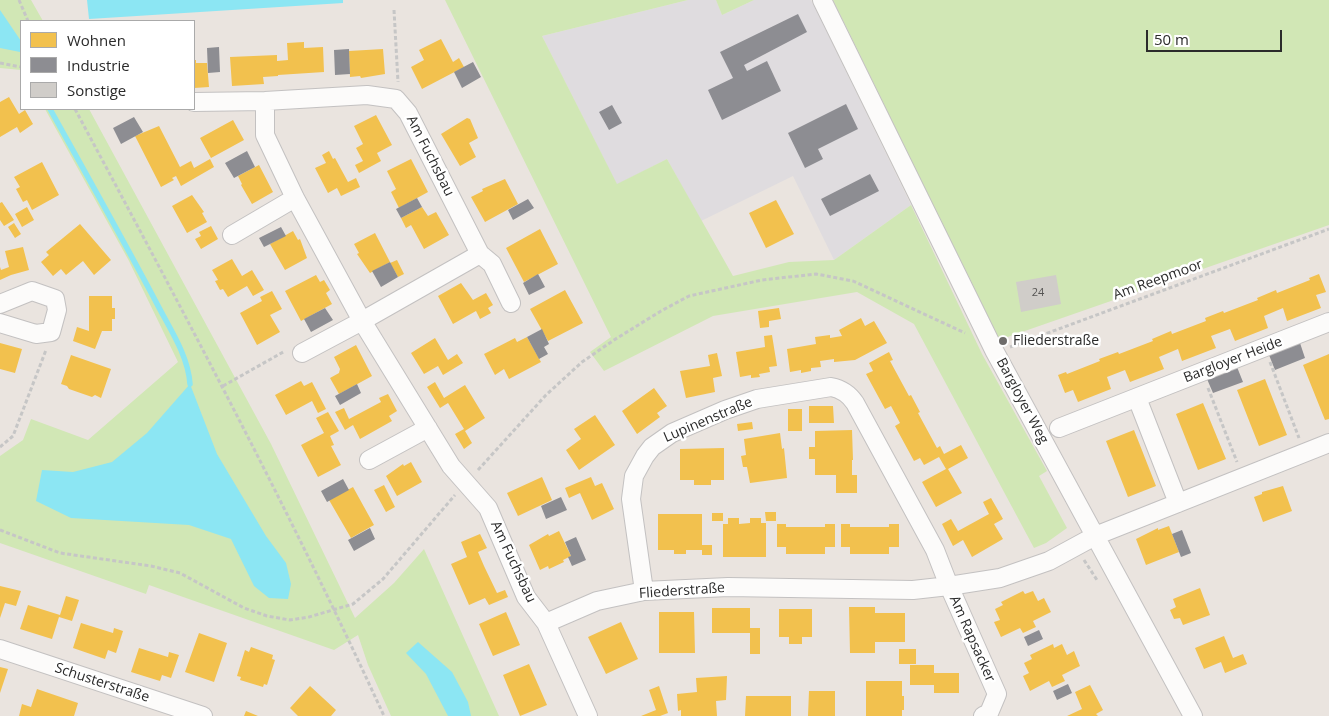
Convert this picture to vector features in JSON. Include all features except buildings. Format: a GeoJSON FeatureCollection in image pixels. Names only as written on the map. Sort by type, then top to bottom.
{"type":"FeatureCollection","features":[{"type":"Feature","properties":{"kind":"street","name":"Bargloyer Weg"},"geometry":{"type":"LineString","coordinates":[[822,0],[995,352],[1193,716]]}},
{"type":"Feature","properties":{"kind":"street"},"geometry":{"type":"LineString","coordinates":[[195,102],[265,101],[368,95],[396,99]]}},
{"type":"Feature","properties":{"kind":"street","name":"Am Fuchsbau"},"geometry":{"type":"LineString","coordinates":[[396,99],[408,113],[480,254],[492,264],[511,303]]}},
{"type":"Feature","properties":{"kind":"street","name":"Am Fuchsbau"},"geometry":{"type":"LineString","coordinates":[[265,101],[265,135],[295,198],[362,321],[451,466],[488,508],[526,597],[546,623]]}},
{"type":"Feature","properties":{"kind":"street"},"geometry":{"type":"LineString","coordinates":[[232,235],[295,198]]}},
{"type":"Feature","properties":{"kind":"street"},"geometry":{"type":"LineString","coordinates":[[302,353],[480,254]]}},
{"type":"Feature","properties":{"kind":"street"},"geometry":{"type":"LineString","coordinates":[[0,304],[32,291],[55,299],[57,310],[51,332],[36,334],[0,323]]}},
{"type":"Feature","properties":{"kind":"street","name":"Bargloyer Heide"},"geometry":{"type":"LineString","coordinates":[[1059,428],[1329,322]]}},
{"type":"Feature","properties":{"kind":"street","name":"Lupinenstraße"},"geometry":{"type":"LineString","coordinates":[[644,591],[631,499],[634,476],[644,456],[652,447],[672,433],[725,410],[757,399],[831,387],[845,392],[855,403],[935,550],[949,586]]}},
{"type":"Feature","properties":{"kind":"street"},"geometry":{"type":"LineString","coordinates":[[1137,398],[1178,503]]}},
{"type":"Feature","properties":{"kind":"street"},"geometry":{"type":"LineString","coordinates":[[369,460],[428,428]]}},
{"type":"Feature","properties":{"kind":"street"},"geometry":{"type":"LineString","coordinates":[[1095,536],[1329,443]]}},
{"type":"Feature","properties":{"kind":"street","name":"Fliederstraße"},"geometry":{"type":"LineString","coordinates":[[546,623],[597,601],[644,591],[728,587],[913,590],[1000,578],[1048,561],[1095,536]]}},
{"type":"Feature","properties":{"kind":"street","name":"Am Rapsacker"},"geometry":{"type":"LineString","coordinates":[[949,586],[997,694],[989,713],[983,716]]}},
{"type":"Feature","properties":{"kind":"street"},"geometry":{"type":"LineString","coordinates":[[546,623],[588,716]]}},
{"type":"Feature","properties":{"kind":"street","name":"Schusterstraße"},"geometry":{"type":"LineString","coordinates":[[0,649],[203,716]]}},
{"type":"Feature","properties":{"kind":"path"},"geometry":{"type":"LineString","coordinates":[[19,0],[28,20]]}},
{"type":"Feature","properties":{"kind":"path"},"geometry":{"type":"LineString","coordinates":[[394,10],[398,86],[396,99]]}},
{"type":"Feature","properties":{"kind":"path"},"geometry":{"type":"LineString","coordinates":[[0,63],[20,66]]}},
{"type":"Feature","properties":{"kind":"path"},"geometry":{"type":"LineString","coordinates":[[77,110],[223,386],[334,610],[384,716]]}},
{"type":"Feature","properties":{"kind":"path","name":"Am Reepmoor"},"geometry":{"type":"LineString","coordinates":[[995,352],[1329,229]]}},
{"type":"Feature","properties":{"kind":"path"},"geometry":{"type":"LineString","coordinates":[[0,530],[60,553],[151,566],[180,573],[244,608],[267,616],[290,620],[309,618],[353,604],[383,580],[465,483],[546,395],[582,362],[637,325],[689,296],[762,280],[816,274],[853,281],[964,332],[995,352]]}},
{"type":"Feature","properties":{"kind":"path"},"geometry":{"type":"LineString","coordinates":[[0,447],[13,436],[48,345],[51,332]]}},
{"type":"Feature","properties":{"kind":"path"},"geometry":{"type":"LineString","coordinates":[[223,386],[290,348],[302,353]]}},
{"type":"Feature","properties":{"kind":"path"},"geometry":{"type":"LineString","coordinates":[[1264,348],[1305,453]]}},
{"type":"Feature","properties":{"kind":"path"},"geometry":{"type":"LineString","coordinates":[[1201,371],[1243,477]]}},
{"type":"Feature","properties":{"kind":"shaded area"},"geometry":{"type":"Polygon","coordinates":[[[688,0],[716,0],[722,15],[754,0],[811,0],[911,205],[834,260],[793,176],[701,221],[667,159],[617,185],[542,36],[688,0]]]}},
{"type":"Feature","properties":{"kind":"green space"},"geometry":{"type":"Polygon","coordinates":[[[0,0],[31,0],[42,20],[20,20],[20,70],[0,68],[0,0]]]}},
{"type":"Feature","properties":{"kind":"green space"},"geometry":{"type":"Polygon","coordinates":[[[445,0],[688,0],[542,36],[617,184],[667,159],[733,276],[789,262],[834,260],[911,205],[982,354],[1047,471],[1039,476],[1067,528],[1046,543],[1034,548],[914,324],[857,292],[713,316],[604,371],[590,352],[611,337],[445,0]]]}},
{"type":"Feature","properties":{"kind":"green space"},"geometry":{"type":"Polygon","coordinates":[[[716,0],[754,0],[722,15],[716,0]]]}},
{"type":"Feature","properties":{"kind":"green space"},"geometry":{"type":"Polygon","coordinates":[[[833,0],[1329,0],[1329,225],[999,340],[833,0]]]}},
{"type":"Feature","properties":{"kind":"green space"},"geometry":{"type":"Polygon","coordinates":[[[46,110],[90,110],[271,444],[355,618],[394,583],[424,549],[499,716],[391,716],[368,665],[358,635],[334,650],[149,585],[146,594],[0,543],[0,456],[23,440],[31,419],[88,440],[178,362],[129,261],[46,110]]]}},
{"type":"Feature","properties":{"kind":"water"},"geometry":{"type":"Polygon","coordinates":[[[87,0],[343,0],[343,3],[89,19],[87,0]]]}},
{"type":"Feature","properties":{"kind":"water"},"geometry":{"type":"Polygon","coordinates":[[[0,10],[20,40],[20,52],[0,48],[0,10]]]}},
{"type":"Feature","properties":{"kind":"water"},"geometry":{"type":"Polygon","coordinates":[[[190,384],[217,454],[266,536],[286,563],[291,584],[288,599],[269,598],[254,586],[231,539],[189,525],[71,518],[36,501],[42,470],[73,472],[112,462],[147,433],[190,384]]]}},
{"type":"Feature","properties":{"kind":"water"},"geometry":{"type":"Polygon","coordinates":[[[418,642],[452,672],[468,702],[471,716],[448,716],[426,674],[406,653],[418,642]]]}},
{"type":"Feature","properties":{"kind":"waterway"},"geometry":{"type":"LineString","coordinates":[[51,110],[177,340],[186,362],[190,384]]}},
{"type":"Feature","properties":{"kind":"place","name":"Fliederstraße"},"geometry":{"type":"Point","coordinates":[1003,341]}}]}
